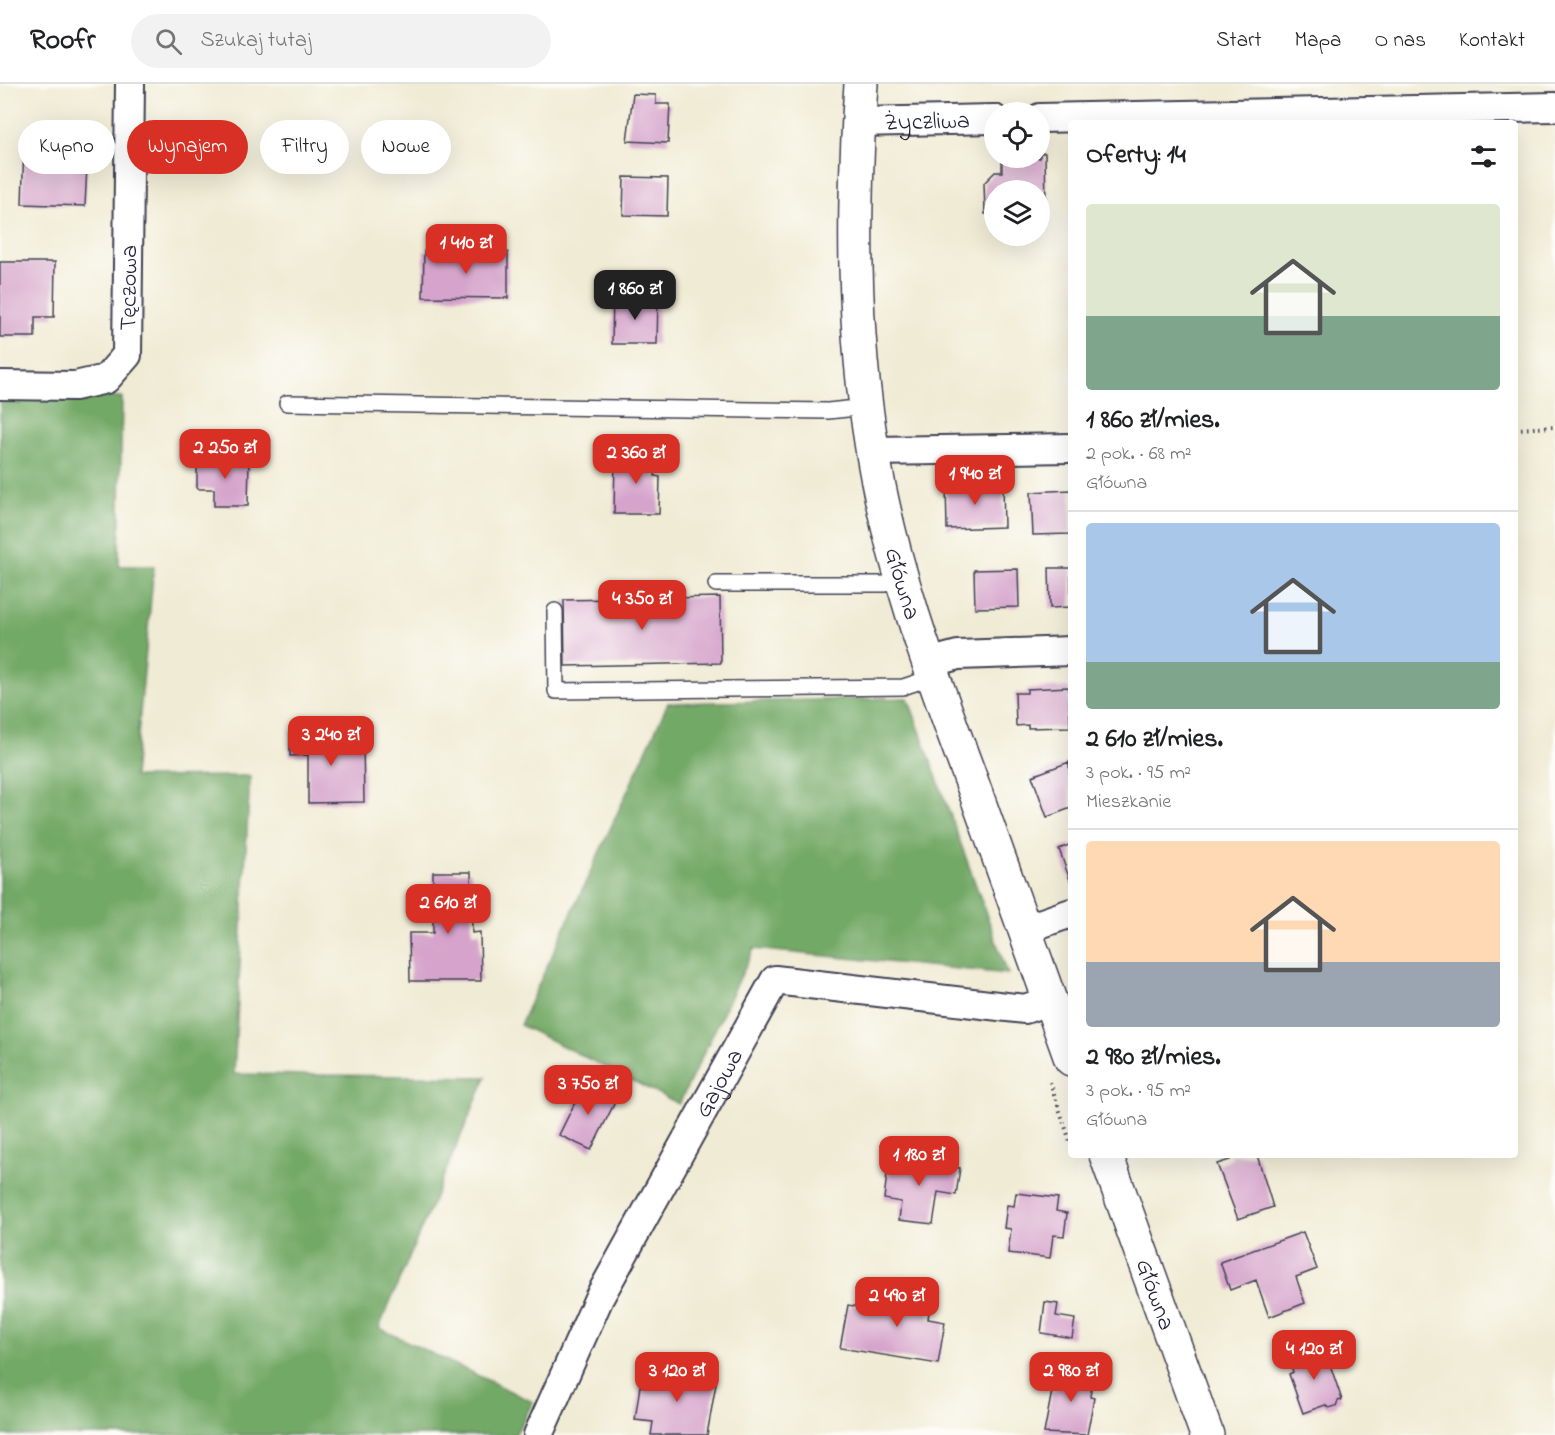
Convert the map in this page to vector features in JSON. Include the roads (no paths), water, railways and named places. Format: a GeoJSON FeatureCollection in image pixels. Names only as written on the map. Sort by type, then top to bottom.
{"type":"FeatureCollection","features":[{"type":"Feature","properties":{"kind":"street","name":"Tęczowa"},"geometry":{"type":"LineString","coordinates":[[0,385],[75,386],[105,379],[127,355],[130,84]]}},
{"type":"Feature","properties":{"kind":"street","name":"Główna"},"geometry":{"type":"LineString","coordinates":[[861,84],[855,272],[872,451],[902,579],[931,670],[1068,1051]]}},
{"type":"Feature","properties":{"kind":"street"},"geometry":{"type":"LineString","coordinates":[[1050,118],[1555,107]]}},
{"type":"Feature","properties":{"kind":"street","name":"Życzliwa"},"geometry":{"type":"LineString","coordinates":[[858,122],[984,119]]}},
{"type":"Feature","properties":{"kind":"street"},"geometry":{"type":"LineString","coordinates":[[872,451],[1068,448]]}},
{"type":"Feature","properties":{"kind":"street"},"geometry":{"type":"LineString","coordinates":[[931,670],[958,655],[1068,651]]}},
{"type":"Feature","properties":{"kind":"street"},"geometry":{"type":"LineString","coordinates":[[1025,929],[1068,914]]}},
{"type":"Feature","properties":{"kind":"street","name":"Gajowa"},"geometry":{"type":"LineString","coordinates":[[538,1435],[599,1298],[774,980],[1025,1009],[1050,1000]]}},
{"type":"Feature","properties":{"kind":"street","name":"Główna"},"geometry":{"type":"LineString","coordinates":[[1107,1158],[1207,1435]]}},
{"type":"Feature","properties":{"kind":"lane"},"geometry":{"type":"LineString","coordinates":[[287,403],[828,411],[866,406]]}},
{"type":"Feature","properties":{"kind":"lane"},"geometry":{"type":"LineString","coordinates":[[716,584],[885,584],[902,579]]}},
{"type":"Feature","properties":{"kind":"lane"},"geometry":{"type":"LineString","coordinates":[[555,611],[556,691],[903,687],[931,670]]}}]}
